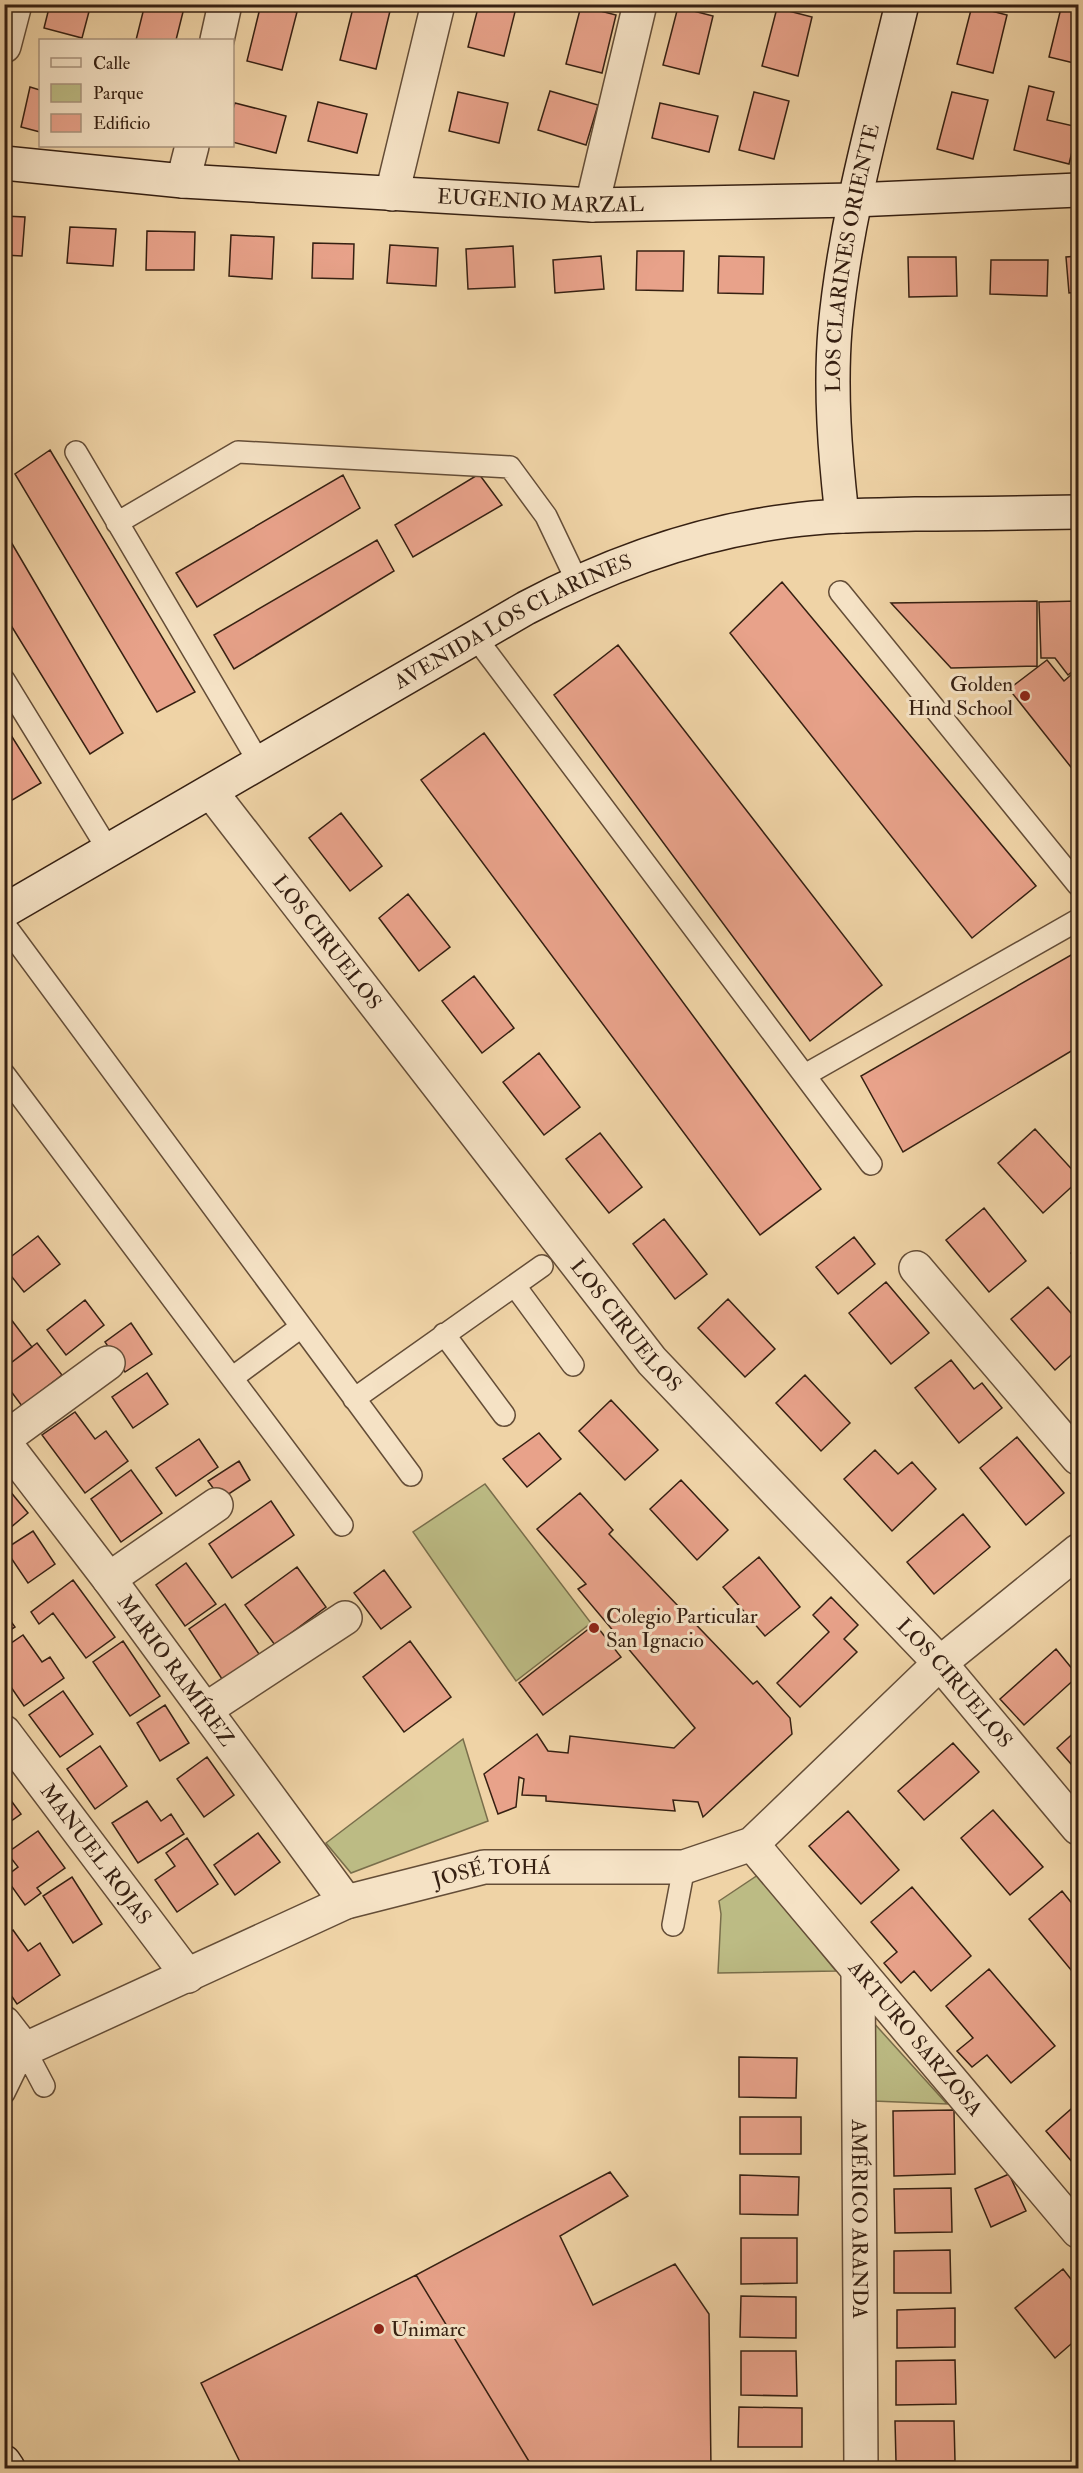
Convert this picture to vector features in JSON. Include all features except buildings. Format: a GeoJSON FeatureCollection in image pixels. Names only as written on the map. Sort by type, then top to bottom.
{"type":"FeatureCollection","features":[{"type":"Feature","properties":{"kind":"street"},"geometry":{"type":"LineString","coordinates":[[4,46],[15,4]]}},
{"type":"Feature","properties":{"kind":"street"},"geometry":{"type":"LineString","coordinates":[[217,39],[225,4]]}},
{"type":"Feature","properties":{"kind":"street"},"geometry":{"type":"LineString","coordinates":[[392,194],[438,4]]}},
{"type":"Feature","properties":{"kind":"street"},"geometry":{"type":"LineString","coordinates":[[592,205],[640,4]]}},
{"type":"Feature","properties":{"kind":"street","name":"LOS CLARINES ORIENTE"},"geometry":{"type":"LineString","coordinates":[[842,516],[834,434],[835,332],[842,266],[854,200],[902,4]]}},
{"type":"Feature","properties":{"kind":"street"},"geometry":{"type":"LineString","coordinates":[[183,182],[192,147]]}},
{"type":"Feature","properties":{"kind":"street","name":"EUGENIO MARZAL"},"geometry":{"type":"LineString","coordinates":[[4,163],[183,182],[592,205],[854,200],[1078,190]]}},
{"type":"Feature","properties":{"kind":"street","name":"AVENIDA LOS CLARINES"},"geometry":{"type":"LineString","coordinates":[[4,911],[526,608],[577,581],[630,560],[684,542],[788,520],[842,516],[1078,512]]}},
{"type":"Feature","properties":{"kind":"street","name":"LOS CIRUELOS"},"geometry":{"type":"LineString","coordinates":[[211,792],[652,1360],[940,1663],[1078,1828]]}},
{"type":"Feature","properties":{"kind":"street"},"geometry":{"type":"LineString","coordinates":[[916,1268],[1078,1458]]}},
{"type":"Feature","properties":{"kind":"street"},"geometry":{"type":"LineString","coordinates":[[4,1441],[108,1363]]}},
{"type":"Feature","properties":{"kind":"street","name":"MARIO RAMÍREZ"},"geometry":{"type":"LineString","coordinates":[[4,1441],[206,1710],[346,1902]]}},
{"type":"Feature","properties":{"kind":"street"},"geometry":{"type":"LineString","coordinates":[[109,1580],[216,1505]]}},
{"type":"Feature","properties":{"kind":"street","name":"JOSÉ TOHÁ"},"geometry":{"type":"LineString","coordinates":[[15,2054],[346,1902],[484,1867],[684,1867],[752,1844],[940,1663],[1078,1551]]}},
{"type":"Feature","properties":{"kind":"street"},"geometry":{"type":"LineString","coordinates":[[206,1710],[345,1618]]}},
{"type":"Feature","properties":{"kind":"street","name":"MANUEL ROJAS"},"geometry":{"type":"LineString","coordinates":[[4,1732],[188,1976]]}},
{"type":"Feature","properties":{"kind":"street","name":"ARTURO SARZOSA"},"geometry":{"type":"LineString","coordinates":[[752,1844],[1078,2231]]}},
{"type":"Feature","properties":{"kind":"street","name":"AMÉRICO ARANDA"},"geometry":{"type":"LineString","coordinates":[[858,1970],[861,2469]]}},
{"type":"Feature","properties":{"kind":"street"},"geometry":{"type":"LineString","coordinates":[[4,2023],[15,2054]]}},
{"type":"Feature","properties":{"kind":"street"},"geometry":{"type":"LineString","coordinates":[[4,2462],[8,2469]]}},
{"type":"Feature","properties":{"kind":"lane"},"geometry":{"type":"LineString","coordinates":[[76,452],[260,764]]}},
{"type":"Feature","properties":{"kind":"lane"},"geometry":{"type":"LineString","coordinates":[[117,523],[238,452],[510,467],[546,516],[577,581]]}},
{"type":"Feature","properties":{"kind":"lane"},"geometry":{"type":"LineString","coordinates":[[840,592],[1078,885]]}},
{"type":"Feature","properties":{"kind":"lane"},"geometry":{"type":"LineString","coordinates":[[477,638],[871,1164]]}},
{"type":"Feature","properties":{"kind":"lane"},"geometry":{"type":"LineString","coordinates":[[4,680],[109,850]]}},
{"type":"Feature","properties":{"kind":"lane"},"geometry":{"type":"LineString","coordinates":[[805,1076],[1078,920]]}},
{"type":"Feature","properties":{"kind":"lane"},"geometry":{"type":"LineString","coordinates":[[4,924],[411,1475]]}},
{"type":"Feature","properties":{"kind":"lane"},"geometry":{"type":"LineString","coordinates":[[4,1074],[342,1525]]}},
{"type":"Feature","properties":{"kind":"lane"},"geometry":{"type":"LineString","coordinates":[[354,1398],[542,1266]]}},
{"type":"Feature","properties":{"kind":"lane"},"geometry":{"type":"LineString","coordinates":[[515,1286],[573,1365]]}},
{"type":"Feature","properties":{"kind":"lane"},"geometry":{"type":"LineString","coordinates":[[232,1378],[301,1327]]}},
{"type":"Feature","properties":{"kind":"lane"},"geometry":{"type":"LineString","coordinates":[[444,1334],[504,1415]]}},
{"type":"Feature","properties":{"kind":"lane"},"geometry":{"type":"LineString","coordinates":[[673,1925],[684,1867]]}},
{"type":"Feature","properties":{"kind":"lane"},"geometry":{"type":"LineString","coordinates":[[15,2054],[44,2086]]}},
{"type":"Feature","properties":{"kind":"lane"},"geometry":{"type":"LineString","coordinates":[[4,2093],[15,2054]]}},
{"type":"Feature","properties":{"kind":"green space"},"geometry":{"type":"Polygon","coordinates":[[[485,1484],[591,1623],[516,1681],[413,1532],[485,1484]]]}},
{"type":"Feature","properties":{"kind":"green space"},"geometry":{"type":"Polygon","coordinates":[[[463,1739],[488,1821],[351,1873],[326,1843],[463,1739]]]}},
{"type":"Feature","properties":{"kind":"green space"},"geometry":{"type":"Polygon","coordinates":[[[758,1875],[836,1971],[718,1973],[721,1914],[719,1901],[758,1875]]]}},
{"type":"Feature","properties":{"kind":"green space"},"geometry":{"type":"Polygon","coordinates":[[[872,2021],[947,2104],[873,2101],[872,2021]]]}},
{"type":"Feature","properties":{"kind":"place","name":"Golden Hind School"},"geometry":{"type":"Point","coordinates":[1025,696]}},
{"type":"Feature","properties":{"kind":"place","name":"Colegio Particular San Ignacio"},"geometry":{"type":"Point","coordinates":[594,1628]}},
{"type":"Feature","properties":{"kind":"place","name":"Unimarc"},"geometry":{"type":"Point","coordinates":[379,2329]}}]}
